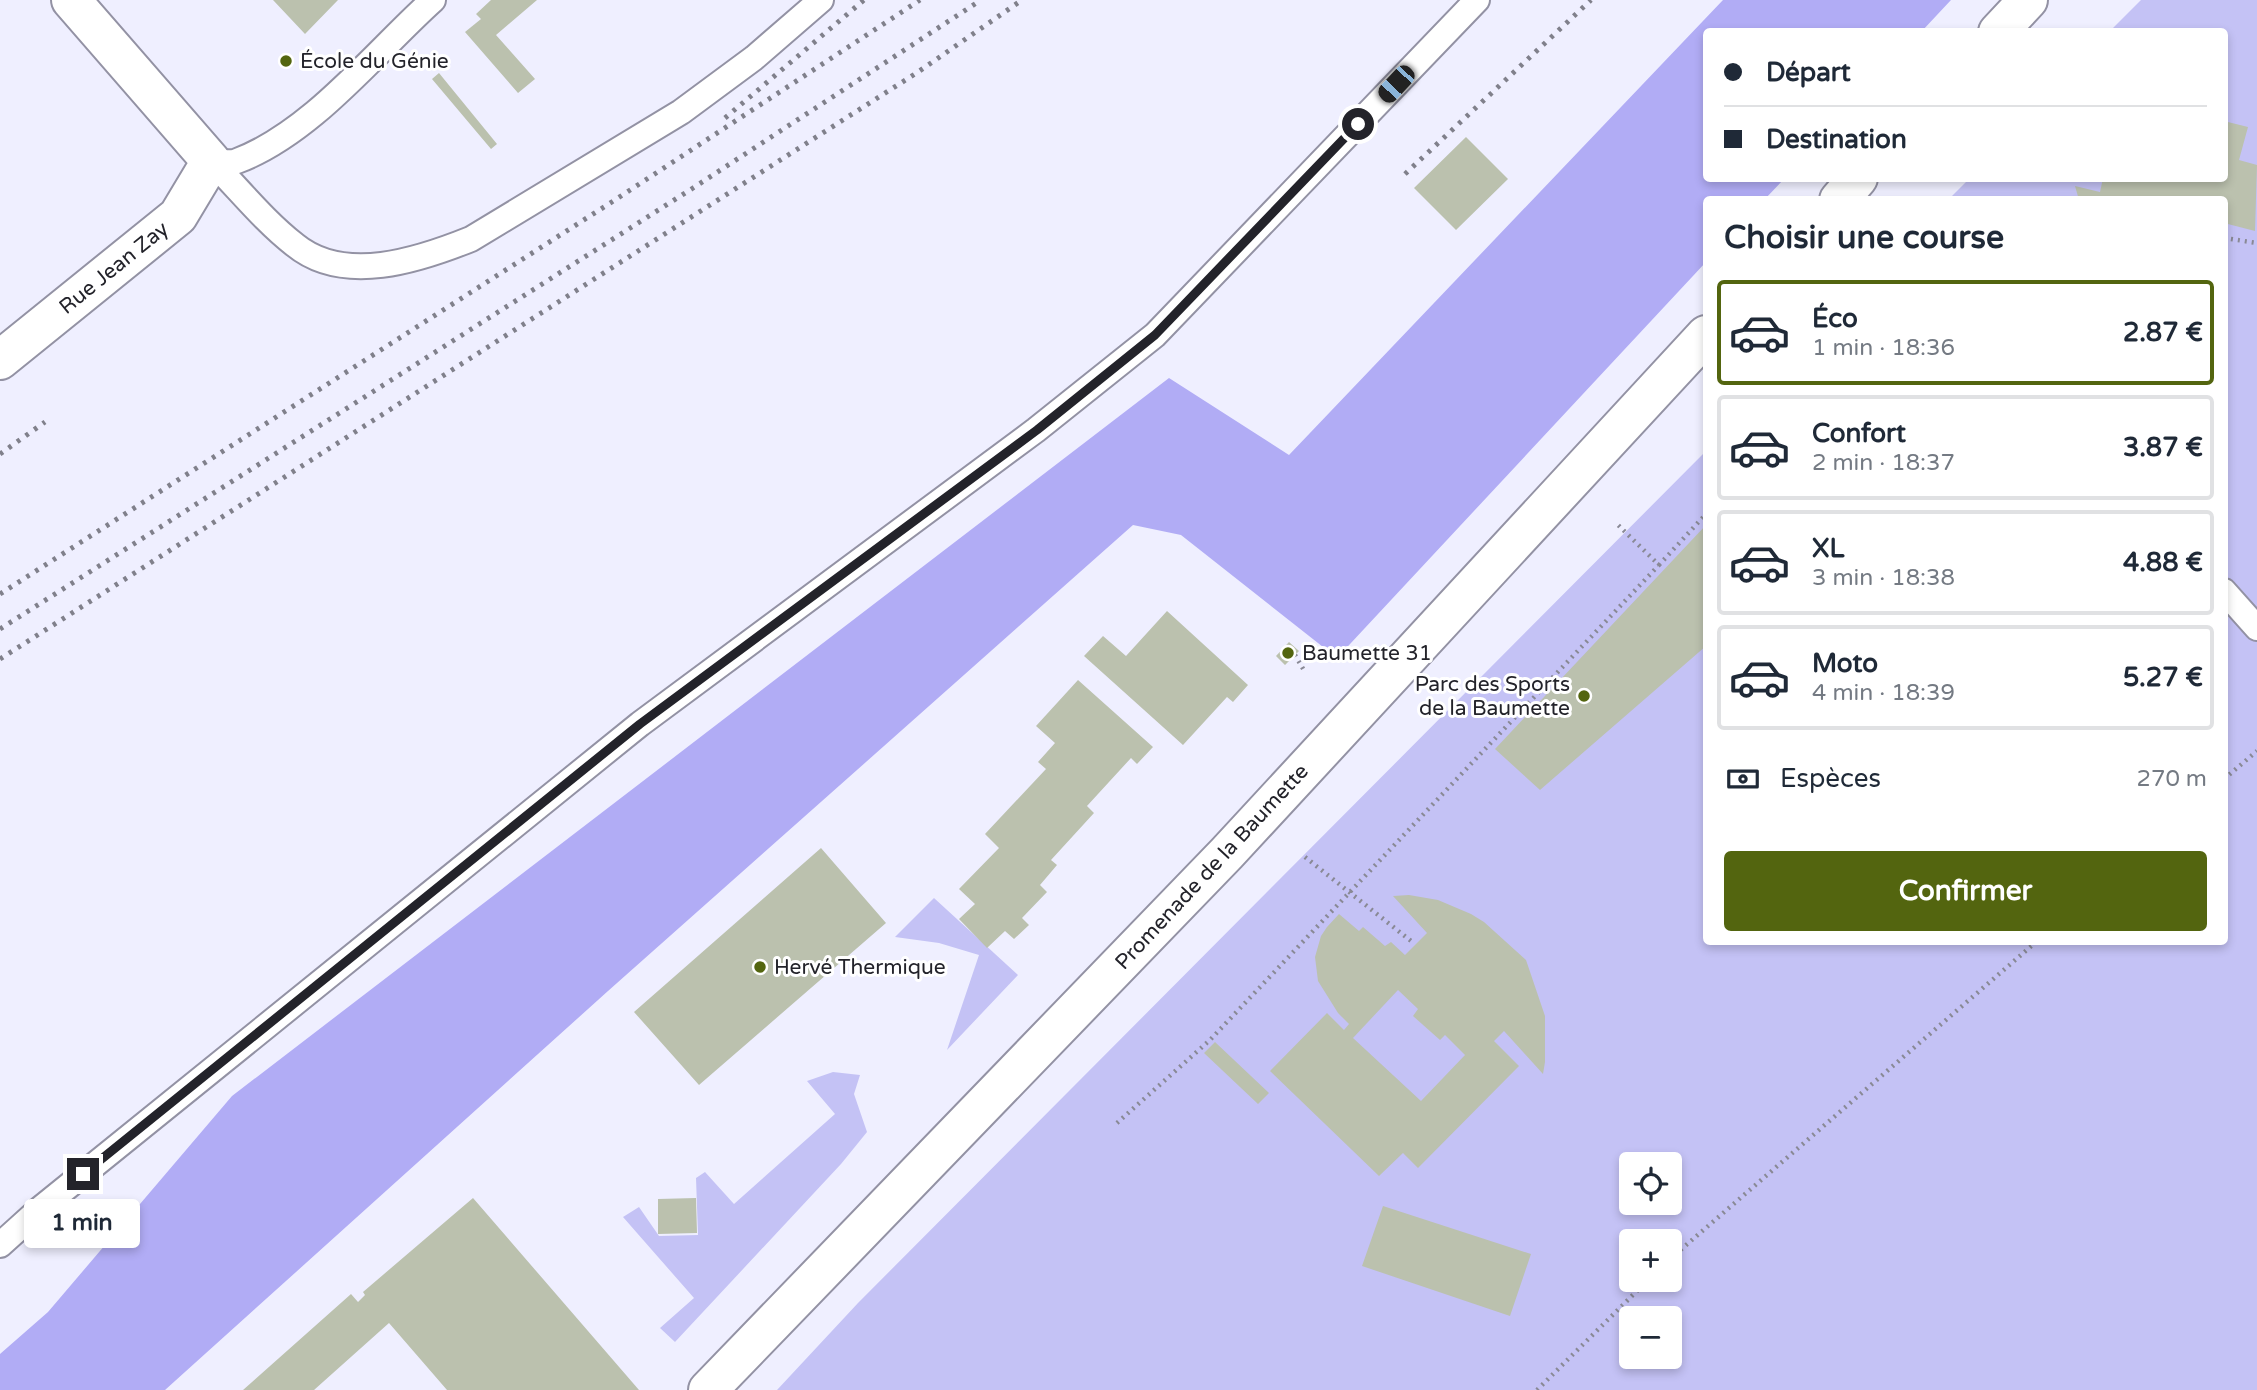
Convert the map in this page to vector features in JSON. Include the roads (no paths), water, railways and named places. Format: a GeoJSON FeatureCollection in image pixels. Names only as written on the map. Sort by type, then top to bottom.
{"type":"FeatureCollection","features":[{"type":"Feature","properties":{"kind":"street"},"geometry":{"type":"LineString","coordinates":[[71,0],[211,161]]}},
{"type":"Feature","properties":{"kind":"street"},"geometry":{"type":"LineString","coordinates":[[2002,28],[2028,0]]}},
{"type":"Feature","properties":{"kind":"street","name":"Rue Jean Zay"},"geometry":{"type":"LineString","coordinates":[[0,360],[178,216],[211,161]]}},
{"type":"Feature","properties":{"kind":"street"},"geometry":{"type":"LineString","coordinates":[[1842,196],[1855,182]]}},
{"type":"Feature","properties":{"kind":"street","name":"Promenade de la Baumette"},"geometry":{"type":"LineString","coordinates":[[708,1390],[1227,853],[1703,338]]}},
{"type":"Feature","properties":{"kind":"lane"},"geometry":{"type":"LineString","coordinates":[[211,161],[235,162],[292,128],[354,77],[433,0]]}},
{"type":"Feature","properties":{"kind":"lane"},"geometry":{"type":"LineString","coordinates":[[211,161],[295,246],[313,256],[353,265],[411,260],[471,239],[681,112],[754,58],[821,0]]}},
{"type":"Feature","properties":{"kind":"lane"},"geometry":{"type":"LineString","coordinates":[[0,1245],[51,1200],[640,724],[1037,430],[1155,335],[1474,1]]}},
{"type":"Feature","properties":{"kind":"lane"},"geometry":{"type":"LineString","coordinates":[[2228,595],[2257,628]]}},
{"type":"Feature","properties":{"kind":"railway"},"geometry":{"type":"LineString","coordinates":[[725,118],[864,0]]}},
{"type":"Feature","properties":{"kind":"railway"},"geometry":{"type":"LineString","coordinates":[[0,594],[618,198],[920,0]]}},
{"type":"Feature","properties":{"kind":"railway"},"geometry":{"type":"LineString","coordinates":[[0,629],[693,188],[981,0]]}},
{"type":"Feature","properties":{"kind":"railway"},"geometry":{"type":"LineString","coordinates":[[0,659],[918,72],[1022,0]]}},
{"type":"Feature","properties":{"kind":"railway"},"geometry":{"type":"LineString","coordinates":[[1405,174],[1591,0]]}},
{"type":"Feature","properties":{"kind":"railway"},"geometry":{"type":"LineString","coordinates":[[0,454],[45,422]]}},
{"type":"Feature","properties":{"kind":"place","name":"École du Génie"},"geometry":{"type":"Point","coordinates":[286,61]}},
{"type":"Feature","properties":{"kind":"place","name":"Baumette 31"},"geometry":{"type":"Point","coordinates":[1288,653]}},
{"type":"Feature","properties":{"kind":"place","name":"Parc des Sports de la Baumette"},"geometry":{"type":"Point","coordinates":[1584,696]}},
{"type":"Feature","properties":{"kind":"place","name":"Hervé Thermique"},"geometry":{"type":"Point","coordinates":[760,967]}}]}
